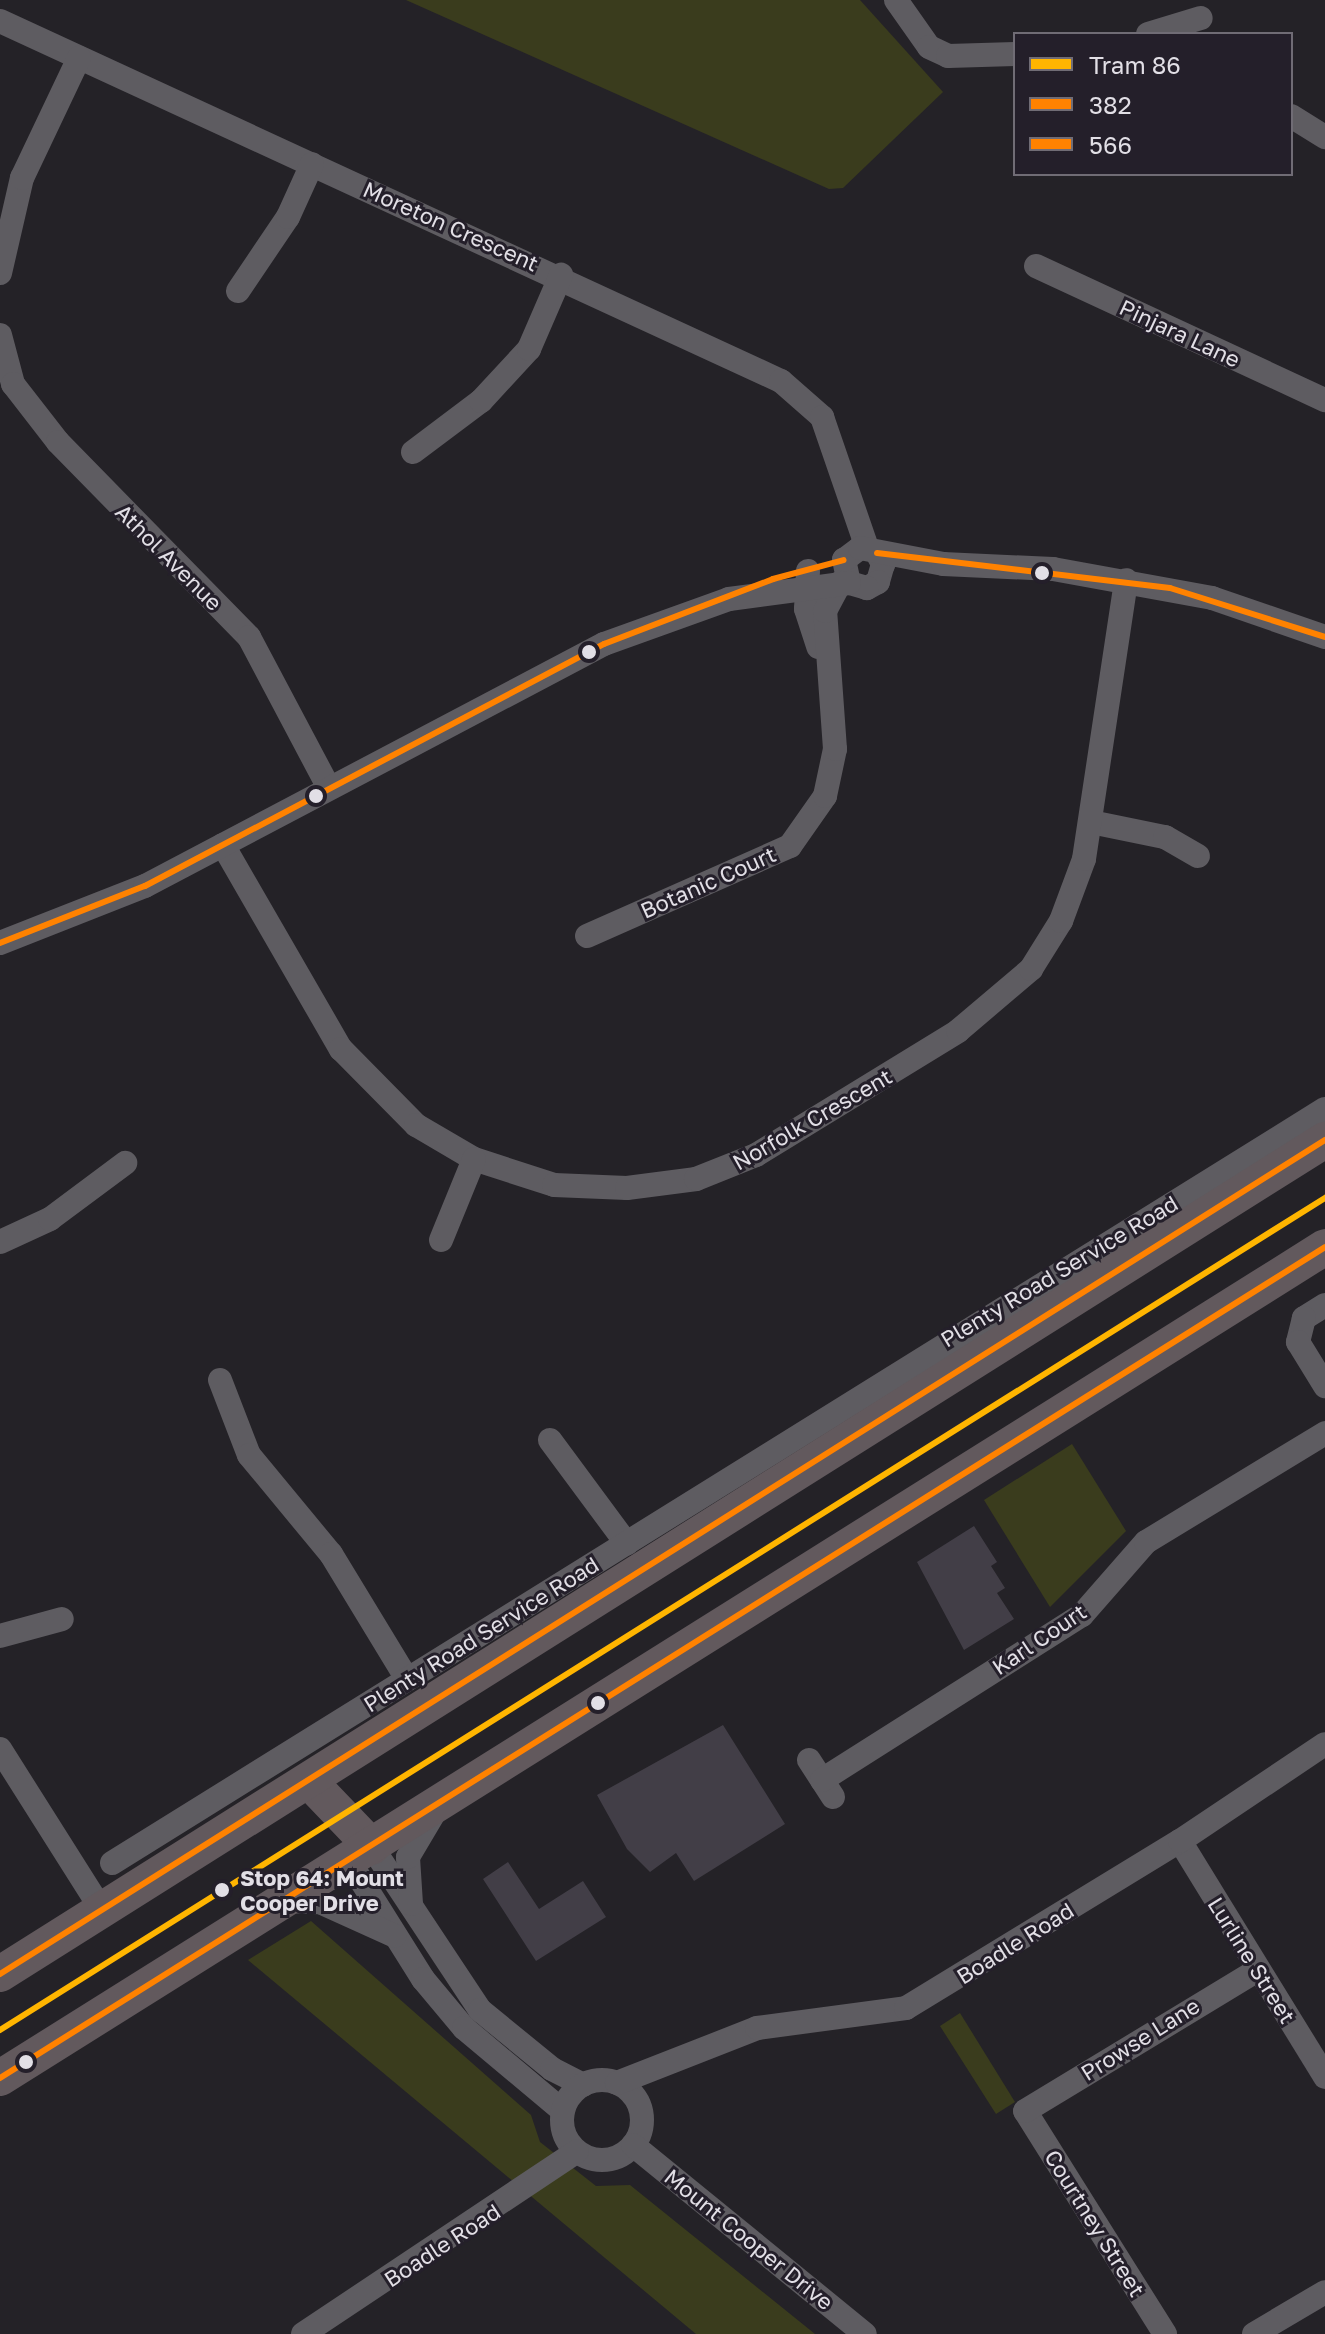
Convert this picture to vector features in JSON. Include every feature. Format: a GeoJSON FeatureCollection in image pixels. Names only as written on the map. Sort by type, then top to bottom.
{"type":"FeatureCollection","features":[{"type":"Feature","properties":{"kind":"highway"},"geometry":{"type":"LineString","coordinates":[[0,1974],[309,1781],[806,1449],[1325,1140]]}},
{"type":"Feature","properties":{"kind":"highway"},"geometry":{"type":"LineString","coordinates":[[0,2078],[443,1803],[1325,1247]]}},
{"type":"Feature","properties":{"kind":"highway"},"geometry":{"type":"LineString","coordinates":[[309,1781],[360,1854]]}},
{"type":"Feature","properties":{"kind":"street"},"geometry":{"type":"LineString","coordinates":[[896,0],[929,47],[948,56],[1013,54]]}},
{"type":"Feature","properties":{"kind":"street"},"geometry":{"type":"LineString","coordinates":[[1154,32],[1202,17]]}},
{"type":"Feature","properties":{"kind":"street","name":"Moreton Crescent"},"geometry":{"type":"LineString","coordinates":[[0,21],[561,275],[781,381],[822,417],[847,489],[858,565]]}},
{"type":"Feature","properties":{"kind":"street"},"geometry":{"type":"LineString","coordinates":[[0,273],[22,178],[79,58]]}},
{"type":"Feature","properties":{"kind":"street"},"geometry":{"type":"LineString","coordinates":[[1293,117],[1325,137]]}},
{"type":"Feature","properties":{"kind":"street"},"geometry":{"type":"LineString","coordinates":[[238,291],[288,217],[312,164]]}},
{"type":"Feature","properties":{"kind":"street","name":"Pinjara Lane"},"geometry":{"type":"LineString","coordinates":[[1036,266],[1325,400]]}},
{"type":"Feature","properties":{"kind":"street"},"geometry":{"type":"LineString","coordinates":[[413,452],[481,401],[529,349],[561,275]]}},
{"type":"Feature","properties":{"kind":"street","name":"Athol Avenue"},"geometry":{"type":"LineString","coordinates":[[0,335],[7,387],[249,637],[329,788]]}},
{"type":"Feature","properties":{"kind":"street"},"geometry":{"type":"LineString","coordinates":[[0,943],[145,886],[604,644],[729,599],[858,565],[943,564],[1126,580],[1212,598],[1325,637]]}},
{"type":"Feature","properties":{"kind":"street","name":"Botanic Court"},"geometry":{"type":"LineString","coordinates":[[587,936],[790,846],[825,796],[833,760],[825,611],[858,565]]}},
{"type":"Feature","properties":{"kind":"street","name":"Botanic Court"},"geometry":{"type":"LineString","coordinates":[[806,578],[827,672]]}},
{"type":"Feature","properties":{"kind":"street","name":"Norfolk Crescent"},"geometry":{"type":"LineString","coordinates":[[223,845],[322,1022],[360,1073],[416,1125],[474,1159],[554,1185],[627,1188],[696,1179],[756,1155],[958,1031],[1013,988],[1061,921],[1091,822],[1126,580]]}},
{"type":"Feature","properties":{"kind":"street"},"geometry":{"type":"LineString","coordinates":[[1091,822],[1165,837],[1198,856]]}},
{"type":"Feature","properties":{"kind":"street","name":"Plenty Road Service Road"},"geometry":{"type":"LineString","coordinates":[[112,1863],[627,1544],[806,1449],[1325,1109]]}},
{"type":"Feature","properties":{"kind":"street"},"geometry":{"type":"LineString","coordinates":[[441,1240],[474,1159]]}},
{"type":"Feature","properties":{"kind":"street"},"geometry":{"type":"LineString","coordinates":[[0,1242],[50,1219],[125,1163]]}},
{"type":"Feature","properties":{"kind":"street"},"geometry":{"type":"LineString","coordinates":[[1325,1305],[1304,1318],[1298,1342],[1325,1386]]}},
{"type":"Feature","properties":{"kind":"street"},"geometry":{"type":"LineString","coordinates":[[220,1380],[249,1455],[315,1531],[407,1679]]}},
{"type":"Feature","properties":{"kind":"street","name":"Karl Court"},"geometry":{"type":"LineString","coordinates":[[821,1779],[1082,1615],[1146,1542],[1325,1433]]}},
{"type":"Feature","properties":{"kind":"street"},"geometry":{"type":"LineString","coordinates":[[550,1440],[627,1544]]}},
{"type":"Feature","properties":{"kind":"street"},"geometry":{"type":"LineString","coordinates":[[0,1636],[62,1619]]}},
{"type":"Feature","properties":{"kind":"street","name":"Boadle Road"},"geometry":{"type":"LineString","coordinates":[[617,2083],[757,2028],[906,2008],[1180,1841],[1324,1747]]}},
{"type":"Feature","properties":{"kind":"street"},"geometry":{"type":"LineString","coordinates":[[0,1749],[103,1912]]}},
{"type":"Feature","properties":{"kind":"street"},"geometry":{"type":"LineString","coordinates":[[414,1914],[408,1857],[443,1803]]}},
{"type":"Feature","properties":{"kind":"street"},"geometry":{"type":"LineString","coordinates":[[159,1877],[166,1830]]}},
{"type":"Feature","properties":{"kind":"street","name":"Lurline Street"},"geometry":{"type":"LineString","coordinates":[[1180,1841],[1325,2077]]}},
{"type":"Feature","properties":{"kind":"street"},"geometry":{"type":"LineString","coordinates":[[360,1854],[414,1914],[480,2010],[552,2069],[583,2085],[617,2083],[641,2110]]}},
{"type":"Feature","properties":{"kind":"street"},"geometry":{"type":"LineString","coordinates":[[360,1854],[397,1938],[464,2028],[563,2111]]}},
{"type":"Feature","properties":{"kind":"street"},"geometry":{"type":"LineString","coordinates":[[285,1901],[320,1902],[397,1938]]}},
{"type":"Feature","properties":{"kind":"street","name":"Prowse Lane"},"geometry":{"type":"LineString","coordinates":[[1025,2111],[1258,1970]]}},
{"type":"Feature","properties":{"kind":"street"},"geometry":{"type":"LineString","coordinates":[[583,2085],[563,2111],[564,2133],[577,2151],[613,2158],[633,2145],[641,2110],[673,2062]]}},
{"type":"Feature","properties":{"kind":"street","name":"Courtney Street"},"geometry":{"type":"LineString","coordinates":[[1025,2111],[1165,2334]]}},
{"type":"Feature","properties":{"kind":"street","name":"Mount Cooper Drive"},"geometry":{"type":"LineString","coordinates":[[633,2145],[865,2334]]}},
{"type":"Feature","properties":{"kind":"street","name":"Boadle Road"},"geometry":{"type":"LineString","coordinates":[[303,2334],[577,2151]]}},
{"type":"Feature","properties":{"kind":"street"},"geometry":{"type":"LineString","coordinates":[[1254,2334],[1325,2292]]}},
{"type":"Feature","properties":{"kind":"green space"},"geometry":{"type":"Polygon","coordinates":[[[406,0],[860,0],[943,92],[843,188],[829,189],[406,0]]]}},
{"type":"Feature","properties":{"kind":"green space"},"geometry":{"type":"Polygon","coordinates":[[[1072,1444],[1126,1531],[1050,1607],[984,1500],[1072,1444]]]}},
{"type":"Feature","properties":{"kind":"green space"},"geometry":{"type":"Polygon","coordinates":[[[311,1921],[531,2115],[540,2142],[596,2186],[630,2185],[815,2334],[696,2334],[248,1960],[311,1921]]]}},
{"type":"Feature","properties":{"kind":"green space"},"geometry":{"type":"Polygon","coordinates":[[[960,2013],[1015,2102],[996,2114],[940,2026],[960,2013]]]}},
{"type":"Feature","properties":{"kind":"building"},"geometry":{"type":"Polygon","coordinates":[[[974,1526],[997,1562],[991,1566],[1005,1588],[997,1593],[1014,1619],[964,1650],[917,1562],[974,1526]]]}},
{"type":"Feature","properties":{"kind":"building"},"geometry":{"type":"Polygon","coordinates":[[[723,1725],[785,1824],[694,1881],[676,1853],[650,1872],[627,1849],[597,1795],[723,1725]]]}},
{"type":"Feature","properties":{"kind":"building"},"geometry":{"type":"Polygon","coordinates":[[[508,1862],[539,1909],[583,1881],[606,1917],[536,1961],[483,1879],[508,1862]]]}},
{"type":"Feature","properties":{"kind":"tram line","name":"86"},"geometry":{"type":"LineString","coordinates":[[0,2030],[1325,1198]]}},
{"type":"Feature","properties":{"kind":"transit line","name":"566"},"geometry":{"type":"LineString","coordinates":[[877,553],[1170,588],[1325,637]]}},
{"type":"Feature","properties":{"kind":"transit line","name":"566"},"geometry":{"type":"LineString","coordinates":[[0,943],[145,886],[604,644],[773,579],[844,560]]}},
{"type":"Feature","properties":{"kind":"transit line","name":"382"},"geometry":{"type":"LineString","coordinates":[[0,1974],[1325,1140]]}},
{"type":"Feature","properties":{"kind":"transit line","name":"382"},"geometry":{"type":"LineString","coordinates":[[0,2078],[1325,1247]]}},
{"type":"Feature","properties":{"kind":"place","name":"Stop 64: Mount Cooper Drive"},"geometry":{"type":"Point","coordinates":[222,1890]}}]}
